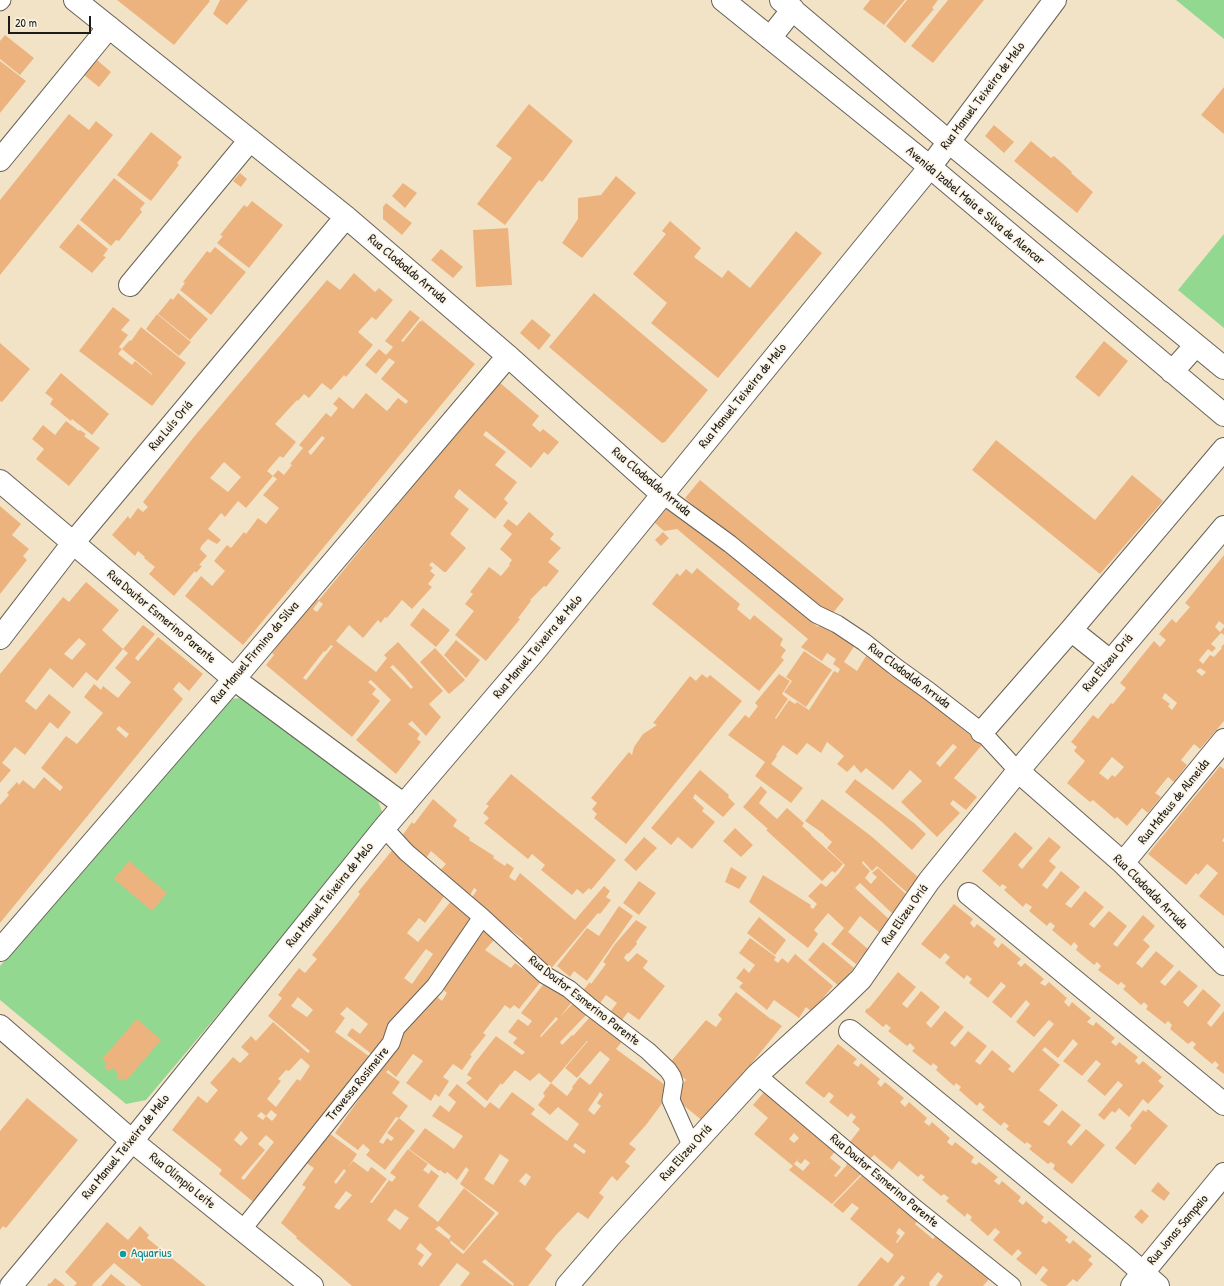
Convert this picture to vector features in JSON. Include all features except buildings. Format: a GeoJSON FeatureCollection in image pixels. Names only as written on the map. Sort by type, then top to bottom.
{"type":"FeatureCollection","features":[{"type":"Feature","properties":{"kind":"street","name":"Rua Clodoaldo Arruda"},"geometry":{"type":"LineString","coordinates":[[75,0],[346,217],[508,356],[663,495]]}},
{"type":"Feature","properties":{"kind":"street","name":"Avenida Izabel Maia e Silva de Alencar"},"geometry":{"type":"LineString","coordinates":[[723,0],[930,167],[1224,415]]}},
{"type":"Feature","properties":{"kind":"street","name":"Rua Manuel Teixeira de Melo"},"geometry":{"type":"LineString","coordinates":[[11,1286],[132,1141],[384,828],[534,652],[930,167],[1055,0]]}},
{"type":"Feature","properties":{"kind":"street"},"geometry":{"type":"LineString","coordinates":[[770,38],[787,5],[948,142],[1224,368]]}},
{"type":"Feature","properties":{"kind":"street"},"geometry":{"type":"LineString","coordinates":[[0,160],[109,27]]}},
{"type":"Feature","properties":{"kind":"street"},"geometry":{"type":"LineString","coordinates":[[130,285],[250,140]]}},
{"type":"Feature","properties":{"kind":"street","name":"Rua Luís Oriá"},"geometry":{"type":"LineString","coordinates":[[0,638],[73,543],[346,217]]}},
{"type":"Feature","properties":{"kind":"street"},"geometry":{"type":"LineString","coordinates":[[1172,372],[1196,345]]}},
{"type":"Feature","properties":{"kind":"street","name":"Rua Manuel Firmino da Silva"},"geometry":{"type":"LineString","coordinates":[[0,950],[234,679],[508,356]]}},
{"type":"Feature","properties":{"kind":"street"},"geometry":{"type":"LineString","coordinates":[[982,732],[1071,630],[1224,449]]}},
{"type":"Feature","properties":{"kind":"street","name":"Rua Doutor Esmerino Parente"},"geometry":{"type":"LineString","coordinates":[[0,481],[234,679],[404,805]]}},
{"type":"Feature","properties":{"kind":"street","name":"Rua Elizeu Oriá"},"geometry":{"type":"LineString","coordinates":[[567,1286],[611,1235],[757,1075],[861,979],[929,880],[1018,771],[1224,527]]}},
{"type":"Feature","properties":{"kind":"street"},"geometry":{"type":"LineString","coordinates":[[1071,630],[1110,661]]}},
{"type":"Feature","properties":{"kind":"street","name":"Rua Mateus de Almeida"},"geometry":{"type":"LineString","coordinates":[[1123,863],[1224,740]]}},
{"type":"Feature","properties":{"kind":"street","name":"Rua Clodoaldo Arruda"},"geometry":{"type":"LineString","coordinates":[[1018,771],[1123,863],[1222,959]]}},
{"type":"Feature","properties":{"kind":"street"},"geometry":{"type":"LineString","coordinates":[[969,894],[1224,1104]]}},
{"type":"Feature","properties":{"kind":"street","name":"Rua Olímpio Leite"},"geometry":{"type":"LineString","coordinates":[[0,1026],[132,1141],[312,1286]]}},
{"type":"Feature","properties":{"kind":"street"},"geometry":{"type":"LineString","coordinates":[[850,1031],[1144,1282]]}},
{"type":"Feature","properties":{"kind":"street","name":"Rua Jonas Sampaio"},"geometry":{"type":"LineString","coordinates":[[1144,1282],[1224,1174]]}},
{"type":"Feature","properties":{"kind":"lane","name":"Rua Clodoaldo Arruda"},"geometry":{"type":"LineString","coordinates":[[663,495],[730,544],[816,614],[837,624],[864,642],[982,732],[1018,771]]}},
{"type":"Feature","properties":{"kind":"lane","name":"Rua Doutor Esmerino Parente"},"geometry":{"type":"LineString","coordinates":[[384,828],[406,852],[482,917],[546,975],[569,989],[648,1051],[668,1070],[674,1082],[671,1100],[692,1147]]}},
{"type":"Feature","properties":{"kind":"lane","name":"Travessa Rosimeire"},"geometry":{"type":"LineString","coordinates":[[242,1230],[391,1043],[396,1028],[435,986],[482,917]]}},
{"type":"Feature","properties":{"kind":"lane","name":"Rua Doutor Esmerino Parente"},"geometry":{"type":"LineString","coordinates":[[757,1075],[916,1209],[1012,1286]]}},
{"type":"Feature","properties":{"kind":"green space"},"geometry":{"type":"Polygon","coordinates":[[[1176,0],[1224,0],[1224,39],[1176,0]]]}},
{"type":"Feature","properties":{"kind":"green space"},"geometry":{"type":"Polygon","coordinates":[[[1224,234],[1224,328],[1178,290],[1224,234]]]}},
{"type":"Feature","properties":{"kind":"green space"},"geometry":{"type":"Polygon","coordinates":[[[243,698],[377,798],[384,817],[146,1100],[126,1104],[0,1000],[0,966],[227,699],[243,698]]]}},
{"type":"Feature","properties":{"kind":"place","name":"Aquarius"},"geometry":{"type":"Point","coordinates":[123,1254]}}]}
